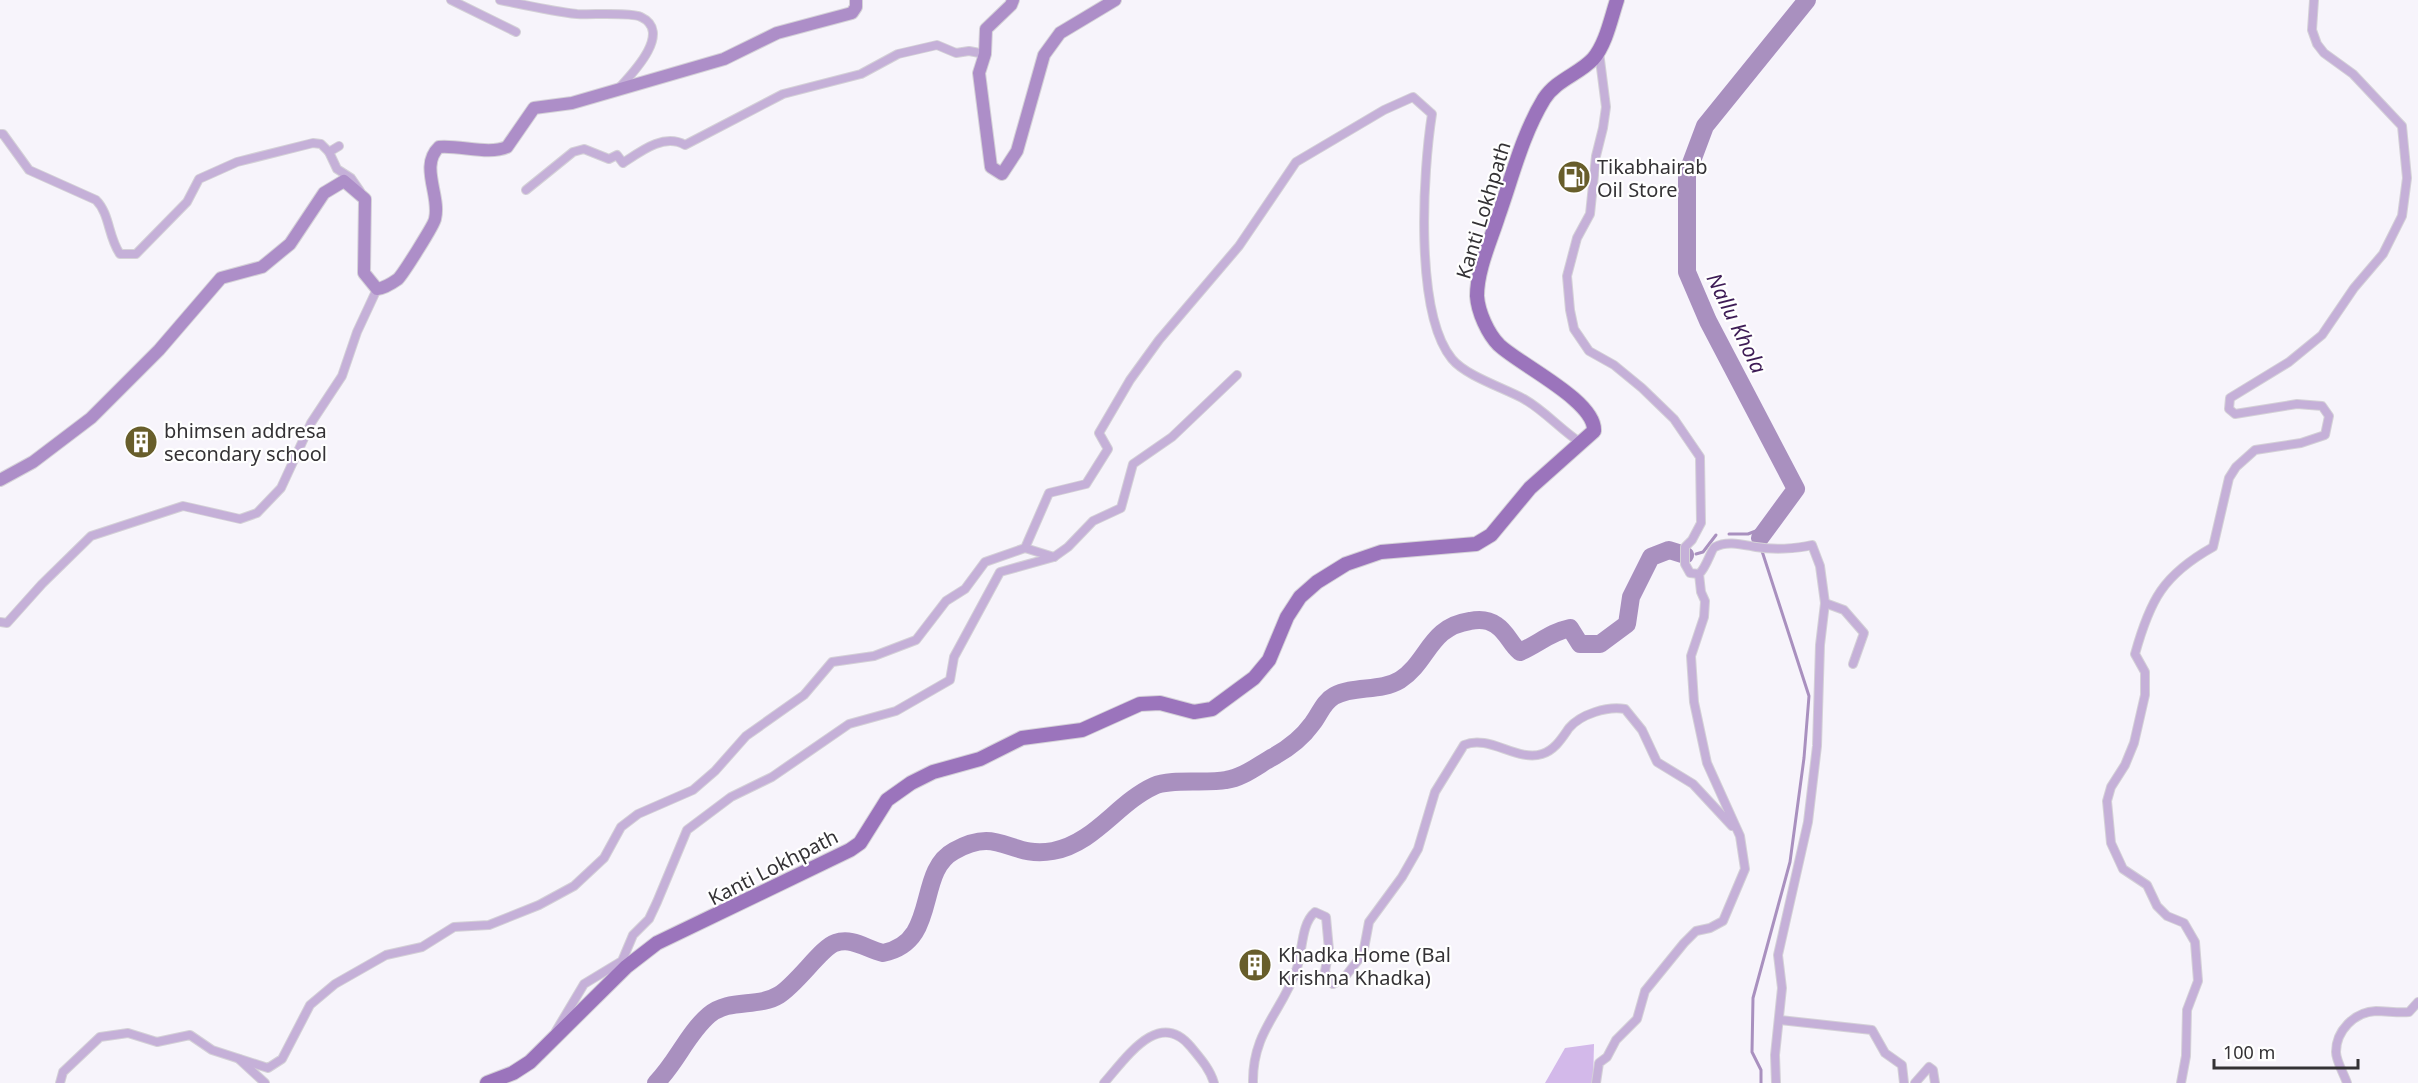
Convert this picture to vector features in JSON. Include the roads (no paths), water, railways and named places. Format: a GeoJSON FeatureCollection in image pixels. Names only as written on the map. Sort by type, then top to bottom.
{"type":"FeatureCollection","features":[{"type":"Feature","properties":{"kind":"main road","name":"Kanti Lokhpath"},"geometry":{"type":"LineString","coordinates":[[487,1083],[513,1073],[530,1062],[626,967],[657,944],[850,850],[860,843],[887,801],[925,775],[980,759],[1022,738],[1082,730],[1140,704],[1160,703],[1194,712],[1212,709],[1254,678],[1269,660],[1287,617],[1300,597],[1317,582],[1347,564],[1381,552],[1476,544],[1491,535],[1530,488],[1594,431],[1589,414],[1575,400],[1519,362],[1497,343],[1480,312],[1477,296],[1488,248],[1534,118],[1546,96],[1557,84],[1584,67],[1599,51],[1617,0]]}},
{"type":"Feature","properties":{"kind":"street"},"geometry":{"type":"LineString","coordinates":[[451,0],[516,32]]}},
{"type":"Feature","properties":{"kind":"street"},"geometry":{"type":"LineString","coordinates":[[500,0],[577,14],[639,15],[649,22],[653,38],[643,62],[618,88]]}},
{"type":"Feature","properties":{"kind":"street"},"geometry":{"type":"LineString","coordinates":[[377,289],[384,288],[399,278],[435,219],[431,163],[433,153],[439,147],[460,145],[500,150],[507,147],[534,108],[572,103],[724,59],[777,33],[852,13],[856,7],[856,0]]}},
{"type":"Feature","properties":{"kind":"street"},"geometry":{"type":"LineString","coordinates":[[1013,0],[1011,5],[987,28],[985,54],[979,73],[991,167],[1002,174],[1017,151],[1044,56],[1060,33],[1115,0]]}},
{"type":"Feature","properties":{"kind":"street"},"geometry":{"type":"LineString","coordinates":[[2181,1083],[2186,1056],[2187,1010],[2198,981],[2195,942],[2184,923],[2167,916],[2157,906],[2147,885],[2123,869],[2111,843],[2107,801],[2111,787],[2125,765],[2134,743],[2145,695],[2145,672],[2135,654],[2142,628],[2165,583],[2196,556],[2212,547],[2229,478],[2236,467],[2255,450],[2301,443],[2325,435],[2329,417],[2322,406],[2297,404],[2235,414],[2229,409],[2230,398],[2289,362],[2322,335],[2349,294],[2383,254],[2402,216],[2406,192],[2402,126],[2353,74],[2324,53],[2317,44],[2312,30],[2314,0]]}},
{"type":"Feature","properties":{"kind":"street"},"geometry":{"type":"LineString","coordinates":[[526,190],[573,152],[584,149],[609,159],[617,155],[623,163],[649,145],[677,141],[685,145],[783,94],[861,74],[898,54],[937,45],[956,53],[969,51],[985,54]]}},
{"type":"Feature","properties":{"kind":"street"},"geometry":{"type":"LineString","coordinates":[[1599,51],[1605,117],[1596,156],[1590,214],[1576,238],[1567,276],[1572,320],[1574,329],[1589,351],[1614,365],[1642,387],[1674,419],[1700,457],[1701,523],[1692,540],[1685,547],[1685,564],[1690,573],[1699,574]]}},
{"type":"Feature","properties":{"kind":"street"},"geometry":{"type":"LineString","coordinates":[[1025,548],[1048,493],[1086,484],[1108,449],[1099,433],[1130,380],[1159,340],[1239,246],[1296,162],[1384,110],[1413,97],[1432,114],[1425,160],[1423,216],[1431,306],[1444,348],[1454,362],[1526,400],[1581,443]]}},
{"type":"Feature","properties":{"kind":"street"},"geometry":{"type":"LineString","coordinates":[[0,134],[3,134],[29,170],[96,200],[104,208],[113,243],[120,254],[135,255],[187,202],[199,179],[237,162],[314,143],[321,144],[329,152],[337,169],[351,178],[365,199],[364,273],[377,289]]}},
{"type":"Feature","properties":{"kind":"street"},"geometry":{"type":"LineString","coordinates":[[329,152],[339,147]]}},
{"type":"Feature","properties":{"kind":"street"},"geometry":{"type":"LineString","coordinates":[[0,480],[33,462],[91,418],[159,350],[221,278],[262,267],[290,244],[324,193],[344,181],[365,199]]}},
{"type":"Feature","properties":{"kind":"street"},"geometry":{"type":"LineString","coordinates":[[0,622],[7,623],[91,536],[183,506],[240,519],[257,513],[281,488],[311,423],[342,376],[357,332],[377,289]]}},
{"type":"Feature","properties":{"kind":"street"},"geometry":{"type":"LineString","coordinates":[[551,1040],[570,1004],[584,984],[622,960],[633,935],[648,919],[657,902],[687,830],[731,797],[772,777],[849,724],[896,711],[950,680],[954,657],[970,632],[1000,572],[1054,557],[1068,547],[1093,521],[1121,507],[1133,464],[1172,437],[1237,375]]}},
{"type":"Feature","properties":{"kind":"street"},"geometry":{"type":"LineString","coordinates":[[1699,574],[1707,566],[1712,549],[1716,546],[1745,543],[1756,547],[1802,548],[1812,545],[1820,566],[1825,603],[1820,645],[1817,746],[1809,811],[1778,955],[1782,988],[1775,1055],[1776,1083]]}},
{"type":"Feature","properties":{"kind":"street"},"geometry":{"type":"LineString","coordinates":[[60,1083],[63,1072],[99,1037],[129,1033],[157,1042],[190,1035],[212,1050],[237,1056],[268,1068],[282,1059],[310,1005],[335,984],[386,955],[422,946],[454,927],[489,925],[539,905],[574,886],[604,858],[621,827],[638,814],[693,789],[715,771],[746,736],[804,695],[832,662],[874,656],[916,640],[946,601],[964,589],[985,562],[1025,548],[1054,557]]}},
{"type":"Feature","properties":{"kind":"street"},"geometry":{"type":"LineString","coordinates":[[1598,1081],[1599,1063],[1607,1057],[1616,1040],[1636,1019],[1645,991],[1696,931],[1710,928],[1723,921],[1745,868],[1740,836],[1707,763],[1690,680],[1691,656],[1704,617],[1705,601],[1701,592],[1699,574]]}},
{"type":"Feature","properties":{"kind":"street"},"geometry":{"type":"LineString","coordinates":[[1825,603],[1844,610],[1864,633],[1853,664]]}},
{"type":"Feature","properties":{"kind":"street"},"geometry":{"type":"LineString","coordinates":[[1253,1083],[1259,1039],[1293,980],[1307,919],[1315,912],[1326,917],[1329,950],[1325,971],[1328,980],[1334,984],[1344,978],[1363,954],[1369,922],[1402,877],[1418,849],[1435,792],[1464,745],[1485,744],[1529,755],[1543,754],[1561,741],[1576,722],[1608,708],[1625,709],[1642,730],[1657,762],[1693,784],[1740,836]]}},
{"type":"Feature","properties":{"kind":"street"},"geometry":{"type":"LineString","coordinates":[[2348,1083],[2336,1053],[2340,1032],[2354,1019],[2375,1011],[2388,1014],[2409,1012],[2418,1002]]}},
{"type":"Feature","properties":{"kind":"street"},"geometry":{"type":"LineString","coordinates":[[1780,1020],[1872,1030],[1885,1053],[1902,1065],[1904,1083]]}},
{"type":"Feature","properties":{"kind":"street"},"geometry":{"type":"LineString","coordinates":[[1104,1083],[1128,1056],[1155,1033],[1165,1031],[1175,1032],[1183,1037],[1205,1064],[1214,1083]]}},
{"type":"Feature","properties":{"kind":"street"},"geometry":{"type":"LineString","coordinates":[[237,1056],[265,1083]]}},
{"type":"Feature","properties":{"kind":"street"},"geometry":{"type":"LineString","coordinates":[[1915,1083],[1929,1067],[1933,1070],[1935,1083]]}},
{"type":"Feature","properties":{"kind":"waterway","name":"Nallu Khola"},"geometry":{"type":"LineString","coordinates":[[1760,538],[1796,489],[1708,321],[1687,272],[1687,174],[1705,126],[1807,0]]}},
{"type":"Feature","properties":{"kind":"waterway"},"geometry":{"type":"LineString","coordinates":[[1729,534],[1748,534],[1769,526]]}},
{"type":"Feature","properties":{"kind":"waterway"},"geometry":{"type":"LineString","coordinates":[[1696,554],[1703,552],[1716,535]]}},
{"type":"Feature","properties":{"kind":"waterway"},"geometry":{"type":"LineString","coordinates":[[656,1083],[694,1031],[709,1015],[725,1007],[762,1001],[779,995],[794,983],[816,958],[835,943],[848,941],[883,953],[901,946],[913,935],[920,921],[934,874],[942,861],[954,851],[983,841],[1025,851],[1053,851],[1081,840],[1141,793],[1154,786],[1170,782],[1218,781],[1244,774],[1299,739],[1334,696],[1384,686],[1400,680],[1417,664],[1437,637],[1456,624],[1477,620],[1490,622],[1503,631],[1520,652],[1551,635],[1570,628],[1580,644],[1600,644],[1627,624],[1631,597],[1651,557],[1669,550],[1685,555]]}},
{"type":"Feature","properties":{"kind":"waterway"},"geometry":{"type":"LineString","coordinates":[[1761,1083],[1761,1070],[1752,1052],[1753,998],[1790,862],[1804,758],[1809,696],[1762,551]]}},
{"type":"Feature","properties":{"kind":"place","name":"Tikabhairab Oil Store"},"geometry":{"type":"Point","coordinates":[1574,177]}},
{"type":"Feature","properties":{"kind":"place","name":"bhimsen addresa secondary school"},"geometry":{"type":"Point","coordinates":[141,442]}},
{"type":"Feature","properties":{"kind":"place","name":"Khadka Home (Bal Krishna Khadka)"},"geometry":{"type":"Point","coordinates":[1255,965]}}]}
